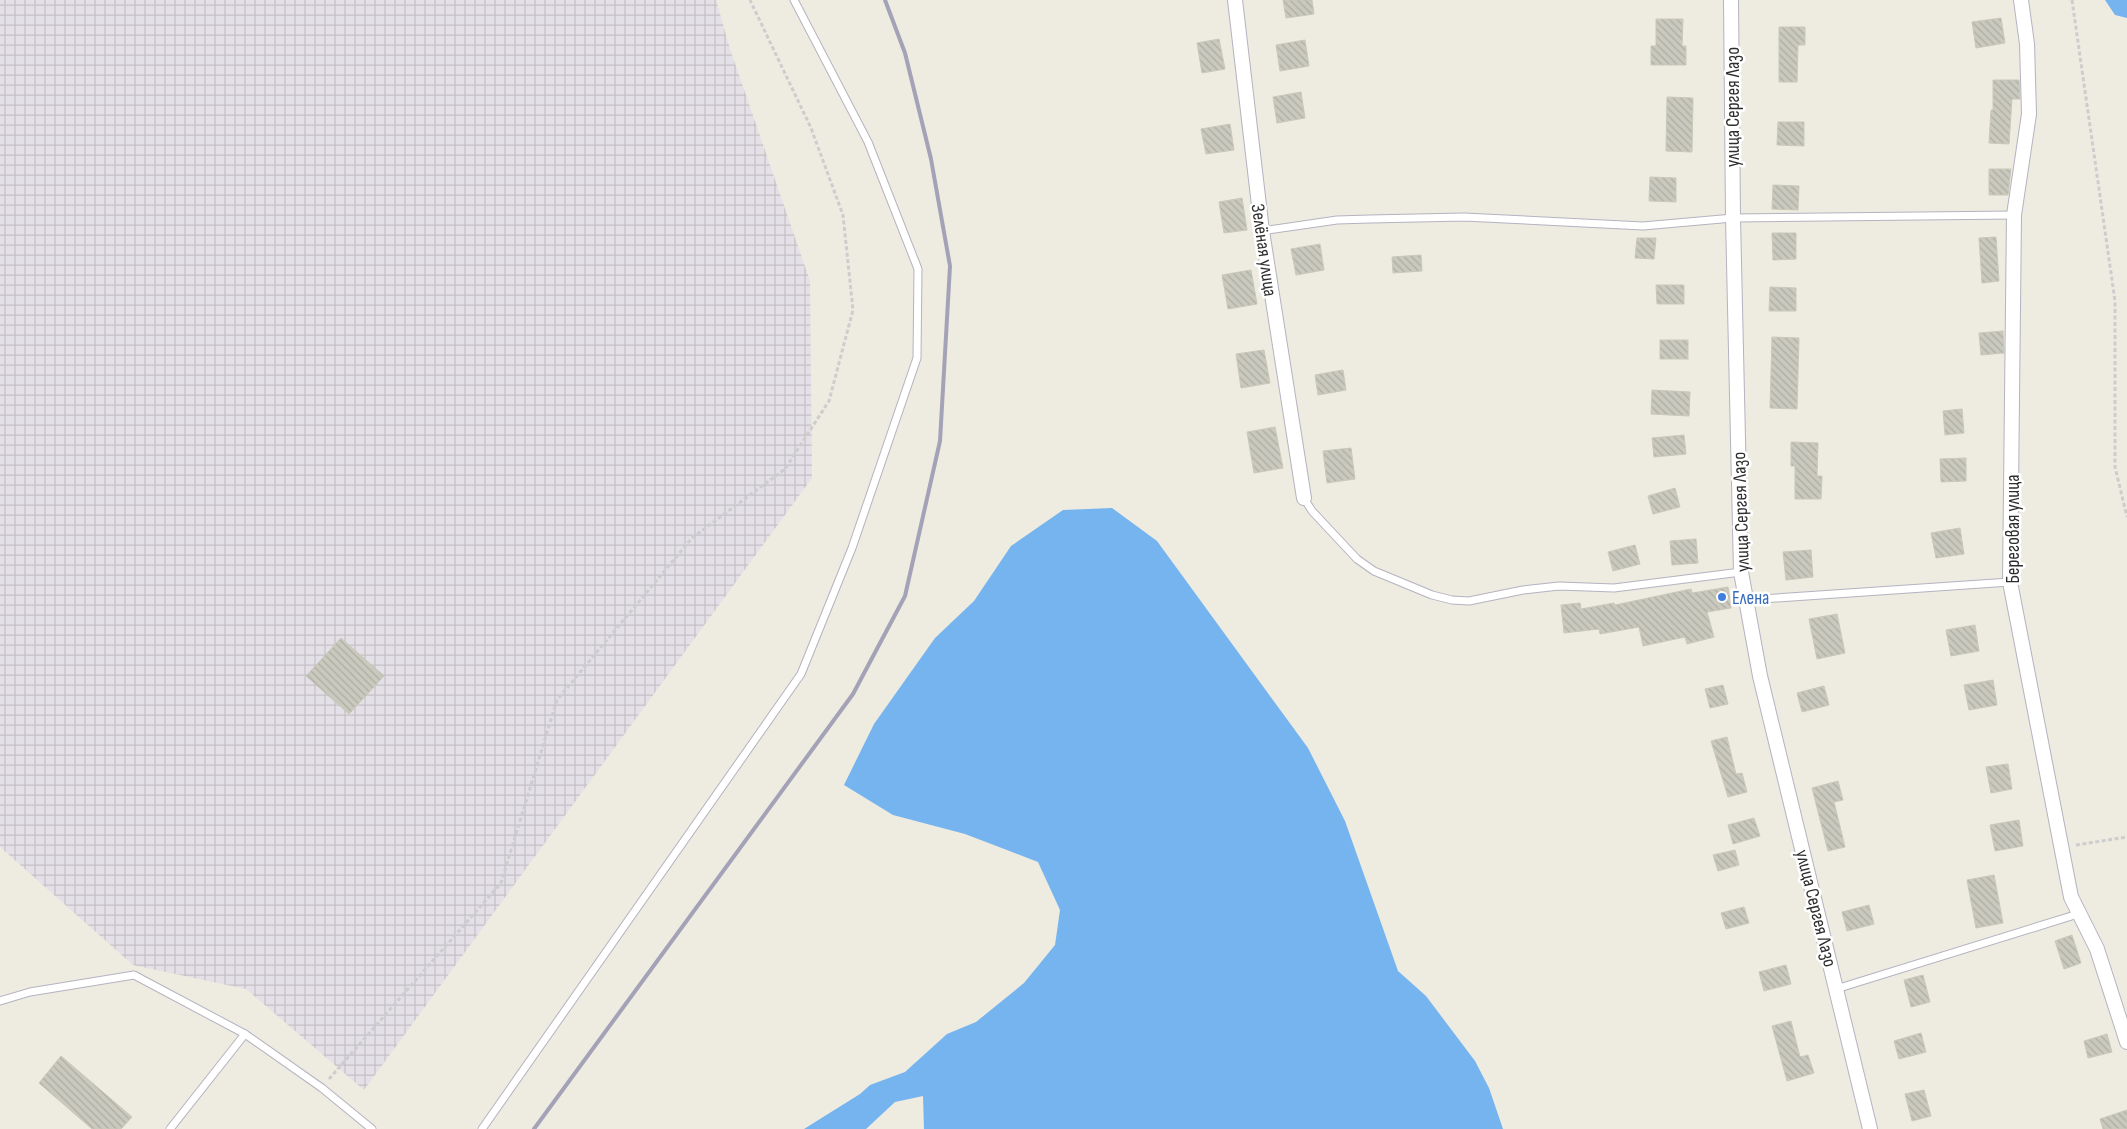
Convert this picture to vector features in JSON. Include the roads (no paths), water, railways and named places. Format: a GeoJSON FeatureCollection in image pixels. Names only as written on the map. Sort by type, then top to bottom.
{"type":"FeatureCollection","features":[{"type":"Feature","properties":{"kind":"street","name":"Зелёная улица"},"geometry":{"type":"LineString","coordinates":[[1236,0],[1262,231],[1304,498]]}},
{"type":"Feature","properties":{"kind":"street","name":"улица Сергея Лазо"},"geometry":{"type":"LineString","coordinates":[[1731,0],[1733,218],[1741,572],[1760,676],[1870,1129]]}},
{"type":"Feature","properties":{"kind":"street","name":"Береговая улица"},"geometry":{"type":"LineString","coordinates":[[2021,0],[2026,44],[2029,114],[2014,215],[2010,582],[2071,897],[2097,949],[2127,1042]]}},
{"type":"Feature","properties":{"kind":"lane"},"geometry":{"type":"LineString","coordinates":[[482,1129],[801,674],[852,548],[917,358],[918,270],[868,142],[794,0]]}},
{"type":"Feature","properties":{"kind":"lane"},"geometry":{"type":"LineString","coordinates":[[1262,231],[1337,220],[1464,218],[1643,226],[1733,218],[2014,215]]}},
{"type":"Feature","properties":{"kind":"lane"},"geometry":{"type":"LineString","coordinates":[[1304,498],[1312,511],[1357,559],[1374,571],[1432,596],[1452,600],[1468,601],[1523,590],[1560,586],[1614,588],[1741,572]]}},
{"type":"Feature","properties":{"kind":"lane"},"geometry":{"type":"LineString","coordinates":[[1747,600],[2010,582]]}},
{"type":"Feature","properties":{"kind":"lane"},"geometry":{"type":"LineString","coordinates":[[1836,990],[2078,914]]}},
{"type":"Feature","properties":{"kind":"lane"},"geometry":{"type":"LineString","coordinates":[[0,1001],[30,992],[134,975],[245,1034],[322,1088],[372,1129]]}},
{"type":"Feature","properties":{"kind":"lane"},"geometry":{"type":"LineString","coordinates":[[170,1129],[245,1034]]}},
{"type":"Feature","properties":{"kind":"water"},"geometry":{"type":"Polygon","coordinates":[[[2105,0],[2127,0],[2127,18],[2115,15],[2105,0]]]}},
{"type":"Feature","properties":{"kind":"water"},"geometry":{"type":"Polygon","coordinates":[[[1112,508],[1157,541],[1308,748],[1345,821],[1398,971],[1426,996],[1475,1061],[1489,1088],[1503,1129],[924,1129],[923,1096],[895,1102],[866,1129],[804,1129],[860,1094],[870,1085],[905,1072],[947,1034],[976,1022],[1024,983],[1055,945],[1060,910],[1038,862],[965,834],[893,815],[844,785],[874,724],[935,638],[974,601],[1011,546],[1063,510],[1112,508]]]}},
{"type":"Feature","properties":{"kind":"railway"},"geometry":{"type":"LineString","coordinates":[[534,1129],[853,694],[905,596],[940,441],[950,266],[931,159],[905,53],[885,0]]}},
{"type":"Feature","properties":{"kind":"place","name":"Елена"},"geometry":{"type":"Point","coordinates":[1722,597]}}]}
